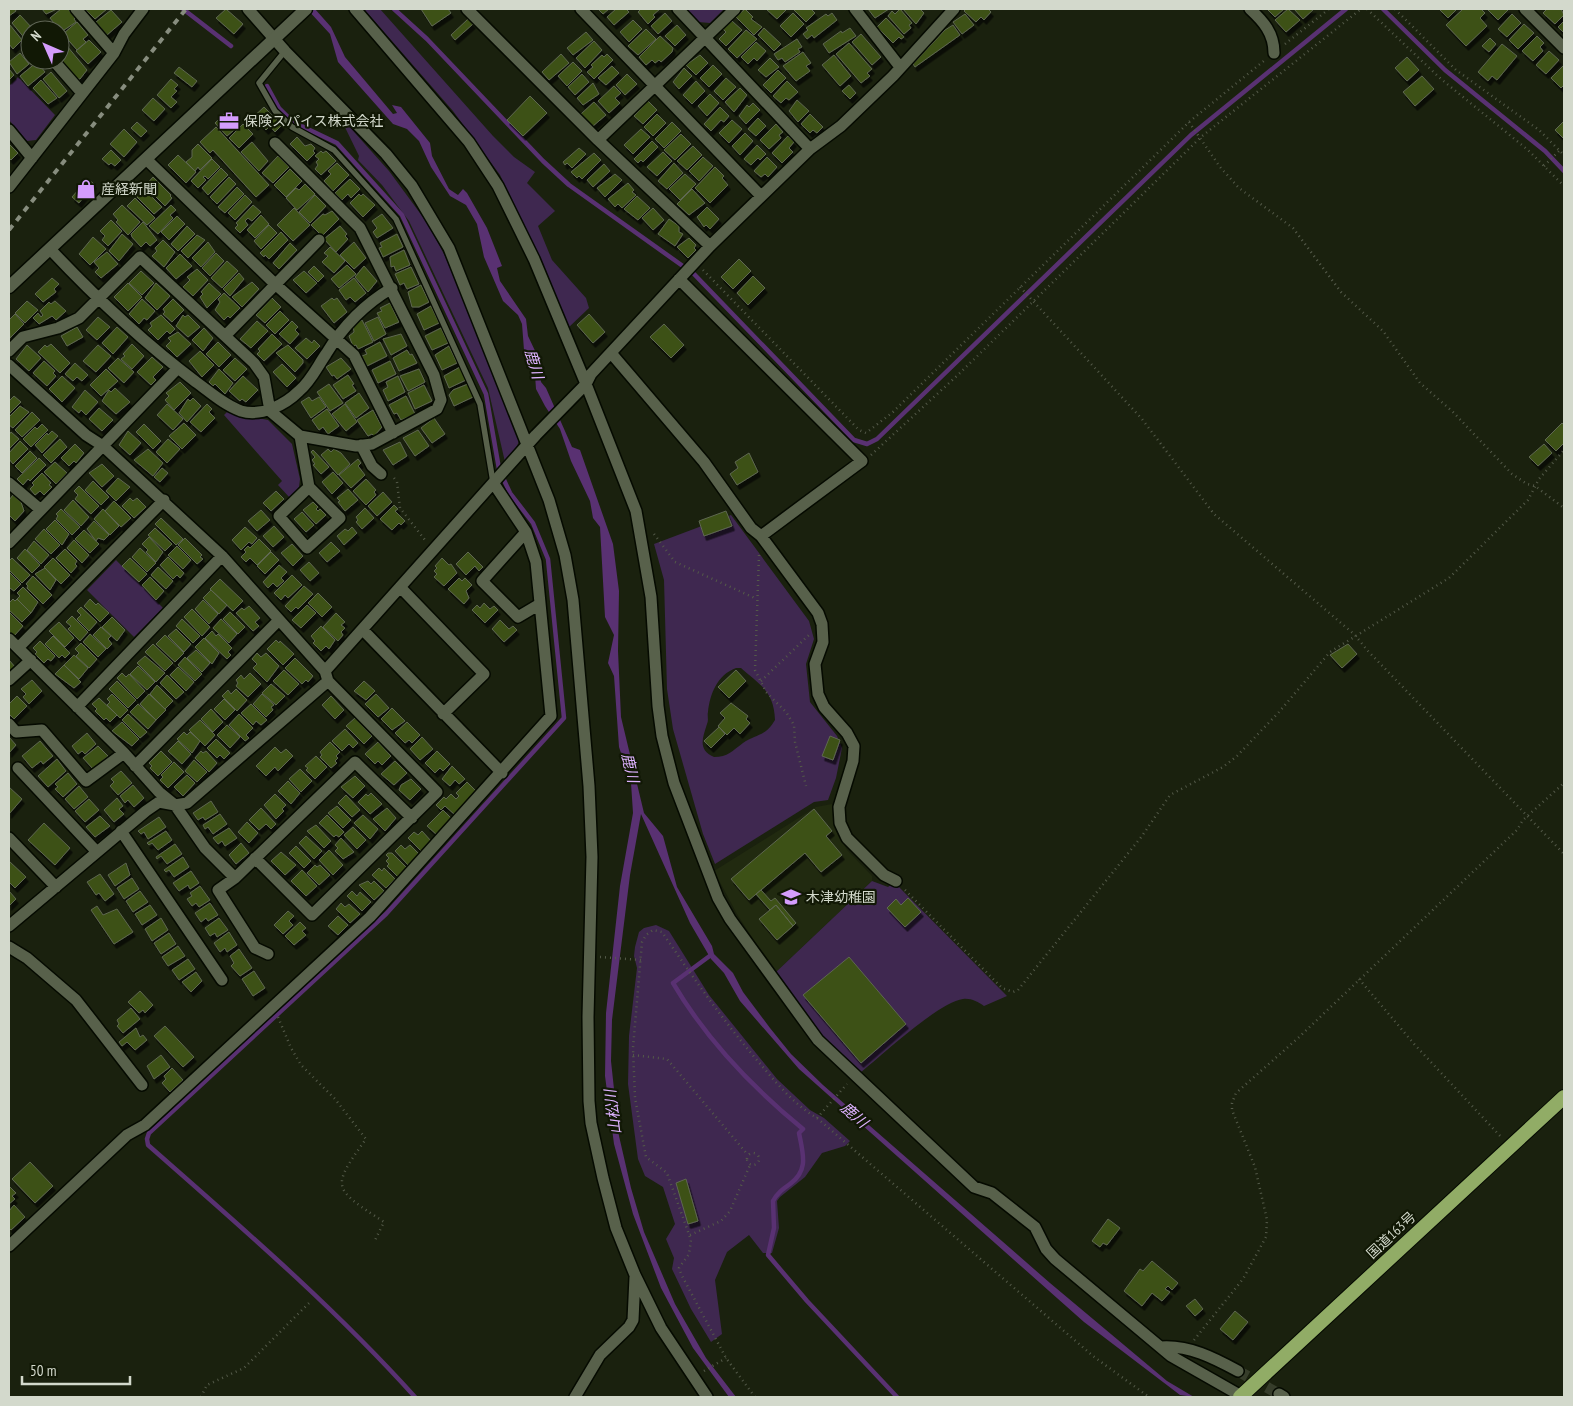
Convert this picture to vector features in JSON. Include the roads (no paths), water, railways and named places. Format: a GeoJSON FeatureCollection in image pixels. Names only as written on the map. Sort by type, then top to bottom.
{"type":"FeatureCollection","features":[{"type":"Feature","properties":{"kind":"highway","name":"国道163号"},"geometry":{"type":"LineString","coordinates":[[1241,1397],[1564,1097]]}},
{"type":"Feature","properties":{"kind":"street"},"geometry":{"type":"LineString","coordinates":[[76,9],[114,53]]}},
{"type":"Feature","properties":{"kind":"street"},"geometry":{"type":"LineString","coordinates":[[9,186],[114,53],[124,34],[143,9]]}},
{"type":"Feature","properties":{"kind":"street"},"geometry":{"type":"LineString","coordinates":[[248,9],[279,35],[285,51],[386,154],[432,216],[450,248],[558,525],[573,600],[590,814],[592,857],[588,1076],[592,1124],[616,1228],[635,1275],[661,1328],[707,1397]]}},
{"type":"Feature","properties":{"kind":"street"},"geometry":{"type":"LineString","coordinates":[[9,287],[306,9]]}},
{"type":"Feature","properties":{"kind":"street"},"geometry":{"type":"LineString","coordinates":[[355,9],[468,142],[498,186],[534,259],[586,384],[636,512],[651,597],[658,706],[662,736],[674,782],[707,873],[730,919],[800,1017],[818,1040],[843,1065],[974,1187],[992,1193],[1035,1227],[1046,1249],[1055,1259],[1122,1316],[1171,1356],[1241,1397]]}},
{"type":"Feature","properties":{"kind":"street"},"geometry":{"type":"LineString","coordinates":[[467,9],[598,140],[710,246]]}},
{"type":"Feature","properties":{"kind":"street"},"geometry":{"type":"LineString","coordinates":[[581,9],[761,196]]}},
{"type":"Feature","properties":{"kind":"street"},"geometry":{"type":"LineString","coordinates":[[678,9],[810,148]]}},
{"type":"Feature","properties":{"kind":"street"},"geometry":{"type":"LineString","coordinates":[[598,140],[735,9]]}},
{"type":"Feature","properties":{"kind":"street"},"geometry":{"type":"LineString","coordinates":[[854,9],[900,67]]}},
{"type":"Feature","properties":{"kind":"street"},"geometry":{"type":"LineString","coordinates":[[9,926],[121,831],[159,802],[175,805],[187,803],[327,676],[363,630],[536,435],[586,384],[590,374],[680,277],[810,148],[841,126],[954,9]]}},
{"type":"Feature","properties":{"kind":"street"},"geometry":{"type":"LineString","coordinates":[[1250,9],[1267,27],[1272,36],[1274,53]]}},
{"type":"Feature","properties":{"kind":"street"},"geometry":{"type":"LineString","coordinates":[[1529,10],[1564,48]]}},
{"type":"Feature","properties":{"kind":"street"},"geometry":{"type":"LineString","coordinates":[[62,70],[82,92]]}},
{"type":"Feature","properties":{"kind":"street"},"geometry":{"type":"LineString","coordinates":[[9,130],[32,158]]}},
{"type":"Feature","properties":{"kind":"street"},"geometry":{"type":"LineString","coordinates":[[9,351],[23,337],[58,328],[79,318],[140,257],[254,363],[264,377],[270,411],[300,436],[360,445],[372,444],[437,409],[440,400],[434,375],[392,288],[360,228],[275,143]]}},
{"type":"Feature","properties":{"kind":"street"},"geometry":{"type":"LineString","coordinates":[[146,159],[274,283],[335,340],[354,355],[393,433]]}},
{"type":"Feature","properties":{"kind":"street"},"geometry":{"type":"LineString","coordinates":[[226,335],[274,283],[319,240]]}},
{"type":"Feature","properties":{"kind":"street"},"geometry":{"type":"LineString","coordinates":[[50,249],[97,299],[178,368],[222,401],[242,411],[270,411],[299,392],[312,378],[335,340],[355,314],[392,288]]}},
{"type":"Feature","properties":{"kind":"street"},"geometry":{"type":"LineString","coordinates":[[680,277],[862,461],[761,536]]}},
{"type":"Feature","properties":{"kind":"street"},"geometry":{"type":"LineString","coordinates":[[611,353],[704,462],[751,528],[761,536],[818,613],[824,634],[815,664],[818,694],[824,707],[847,733],[854,746],[853,760],[839,807],[840,823],[851,842],[884,875],[896,881]]}},
{"type":"Feature","properties":{"kind":"street"},"geometry":{"type":"LineString","coordinates":[[9,365],[86,435],[103,446],[164,500],[222,556],[327,676],[437,792],[312,915],[255,858]]}},
{"type":"Feature","properties":{"kind":"street"},"geometry":{"type":"LineString","coordinates":[[9,543],[178,368]]}},
{"type":"Feature","properties":{"kind":"street"},"geometry":{"type":"LineString","coordinates":[[300,436],[309,487],[340,518],[307,548],[279,516],[309,487]]}},
{"type":"Feature","properties":{"kind":"street"},"geometry":{"type":"LineString","coordinates":[[360,445],[372,466],[381,474]]}},
{"type":"Feature","properties":{"kind":"street"},"geometry":{"type":"LineString","coordinates":[[9,483],[41,510]]}},
{"type":"Feature","properties":{"kind":"street"},"geometry":{"type":"LineString","coordinates":[[9,1246],[127,1134],[145,1125],[370,917],[502,773],[551,716],[536,562],[526,532],[494,484]]}},
{"type":"Feature","properties":{"kind":"street"},"geometry":{"type":"LineString","coordinates":[[18,648],[164,500]]}},
{"type":"Feature","properties":{"kind":"street"},"geometry":{"type":"LineString","coordinates":[[526,532],[482,581],[518,617],[540,604]]}},
{"type":"Feature","properties":{"kind":"street"},"geometry":{"type":"LineString","coordinates":[[77,707],[222,556]]}},
{"type":"Feature","properties":{"kind":"street"},"geometry":{"type":"LineString","coordinates":[[401,588],[484,674],[443,714]]}},
{"type":"Feature","properties":{"kind":"street"},"geometry":{"type":"LineString","coordinates":[[134,766],[279,620]]}},
{"type":"Feature","properties":{"kind":"street"},"geometry":{"type":"LineString","coordinates":[[363,630],[502,773]]}},
{"type":"Feature","properties":{"kind":"street"},"geometry":{"type":"LineString","coordinates":[[9,639],[124,753],[159,792],[175,805],[205,848],[235,878]]}},
{"type":"Feature","properties":{"kind":"street"},"geometry":{"type":"LineString","coordinates":[[9,680],[31,660]]}},
{"type":"Feature","properties":{"kind":"street"},"geometry":{"type":"LineString","coordinates":[[9,724],[16,732],[42,730],[86,781],[124,753]]}},
{"type":"Feature","properties":{"kind":"street"},"geometry":{"type":"LineString","coordinates":[[268,954],[254,948],[218,890],[235,878],[355,762],[412,818]]}},
{"type":"Feature","properties":{"kind":"street"},"geometry":{"type":"LineString","coordinates":[[18,768],[97,852]]}},
{"type":"Feature","properties":{"kind":"street"},"geometry":{"type":"LineString","coordinates":[[121,831],[222,980]]}},
{"type":"Feature","properties":{"kind":"street"},"geometry":{"type":"LineString","coordinates":[[9,838],[56,887]]}},
{"type":"Feature","properties":{"kind":"street"},"geometry":{"type":"LineString","coordinates":[[9,947],[27,958],[76,1000],[142,1085]]}},
{"type":"Feature","properties":{"kind":"street"},"geometry":{"type":"LineString","coordinates":[[575,1397],[600,1355],[629,1327],[633,1320],[635,1275]]}},
{"type":"Feature","properties":{"kind":"street"},"geometry":{"type":"LineString","coordinates":[[1162,1347],[1176,1346],[1189,1350],[1238,1371]]}},
{"type":"Feature","properties":{"kind":"lane"},"geometry":{"type":"LineString","coordinates":[[285,51],[259,83],[275,111],[292,127],[334,150],[396,219],[480,404],[494,484]]}},
{"type":"Feature","properties":{"kind":"water"},"geometry":{"type":"Polygon","coordinates":[[[307,9],[315,9],[331,27],[345,57],[393,114],[397,113],[392,105],[401,107],[430,143],[432,156],[449,189],[458,195],[463,189],[467,193],[487,228],[502,266],[497,268],[500,281],[526,319],[528,336],[538,357],[541,382],[546,388],[572,447],[580,450],[613,544],[619,591],[618,651],[621,717],[644,813],[663,836],[677,887],[712,946],[714,954],[733,973],[743,992],[791,1054],[823,1085],[1050,1283],[1167,1381],[1194,1397],[1180,1395],[1084,1322],[799,1069],[740,1001],[724,973],[711,959],[690,923],[641,814],[630,875],[612,1020],[611,1061],[619,1136],[644,1232],[675,1304],[706,1358],[736,1397],[729,1397],[693,1348],[661,1288],[633,1214],[614,1144],[605,1076],[606,1013],[620,886],[633,813],[631,783],[619,747],[614,676],[608,663],[614,635],[605,617],[600,527],[593,518],[590,501],[571,461],[560,429],[536,389],[535,375],[524,350],[522,324],[518,315],[503,301],[484,257],[477,224],[466,205],[450,196],[431,167],[419,141],[407,129],[393,124],[338,62],[330,34],[307,9]]]}},
{"type":"Feature","properties":{"kind":"waterway"},"geometry":{"type":"LineString","coordinates":[[183,9],[231,46]]}},
{"type":"Feature","properties":{"kind":"waterway"},"geometry":{"type":"LineString","coordinates":[[394,9],[427,39],[543,161],[569,185],[694,274],[854,440],[867,444],[877,439],[1191,135],[1346,9]]}},
{"type":"Feature","properties":{"kind":"waterway"},"geometry":{"type":"LineString","coordinates":[[1383,9],[1445,70],[1545,151],[1564,171]]}},
{"type":"Feature","properties":{"kind":"waterway"},"geometry":{"type":"LineString","coordinates":[[267,86],[279,108],[293,122],[337,143],[402,215],[486,394],[499,469]]}},
{"type":"Feature","properties":{"kind":"waterway"},"geometry":{"type":"LineString","coordinates":[[415,1397],[384,1363],[319,1299],[148,1145],[147,1139],[149,1133],[386,914],[564,718],[548,559],[533,523],[510,493],[504,480]]}},
{"type":"Feature","properties":{"kind":"waterway"},"geometry":{"type":"LineString","coordinates":[[711,955],[673,983],[715,1043],[766,1097],[803,1129],[799,1133],[803,1161],[800,1173],[796,1179],[778,1193],[773,1201],[774,1228],[768,1255],[807,1301],[897,1397]]}},
{"type":"Feature","properties":{"kind":"tunnel"},"geometry":{"type":"LineString","coordinates":[[1238,1371],[1279,1394]]}},
{"type":"Feature","properties":{"kind":"railway"},"geometry":{"type":"LineString","coordinates":[[9,230],[186,9]]}},
{"type":"Feature","properties":{"kind":"place","name":"保険スパイス株式会社"},"geometry":{"type":"Point","coordinates":[229,121]}},
{"type":"Feature","properties":{"kind":"place","name":"産経新聞"},"geometry":{"type":"Point","coordinates":[86,189]}},
{"type":"Feature","properties":{"kind":"place","name":"木津幼稚園"},"geometry":{"type":"Point","coordinates":[791,897]}},
{"type":"Feature","properties":{"kind":"water label","name":"鹿川"},"geometry":{"type":"Point","coordinates":[534,364]}},
{"type":"Feature","properties":{"kind":"water label","name":"鹿川"},"geometry":{"type":"Point","coordinates":[630,768]}},
{"type":"Feature","properties":{"kind":"water label","name":"山松川"},"geometry":{"type":"Point","coordinates":[613,1112]}},
{"type":"Feature","properties":{"kind":"water label","name":"鹿川"},"geometry":{"type":"Point","coordinates":[854,1115]}}]}
